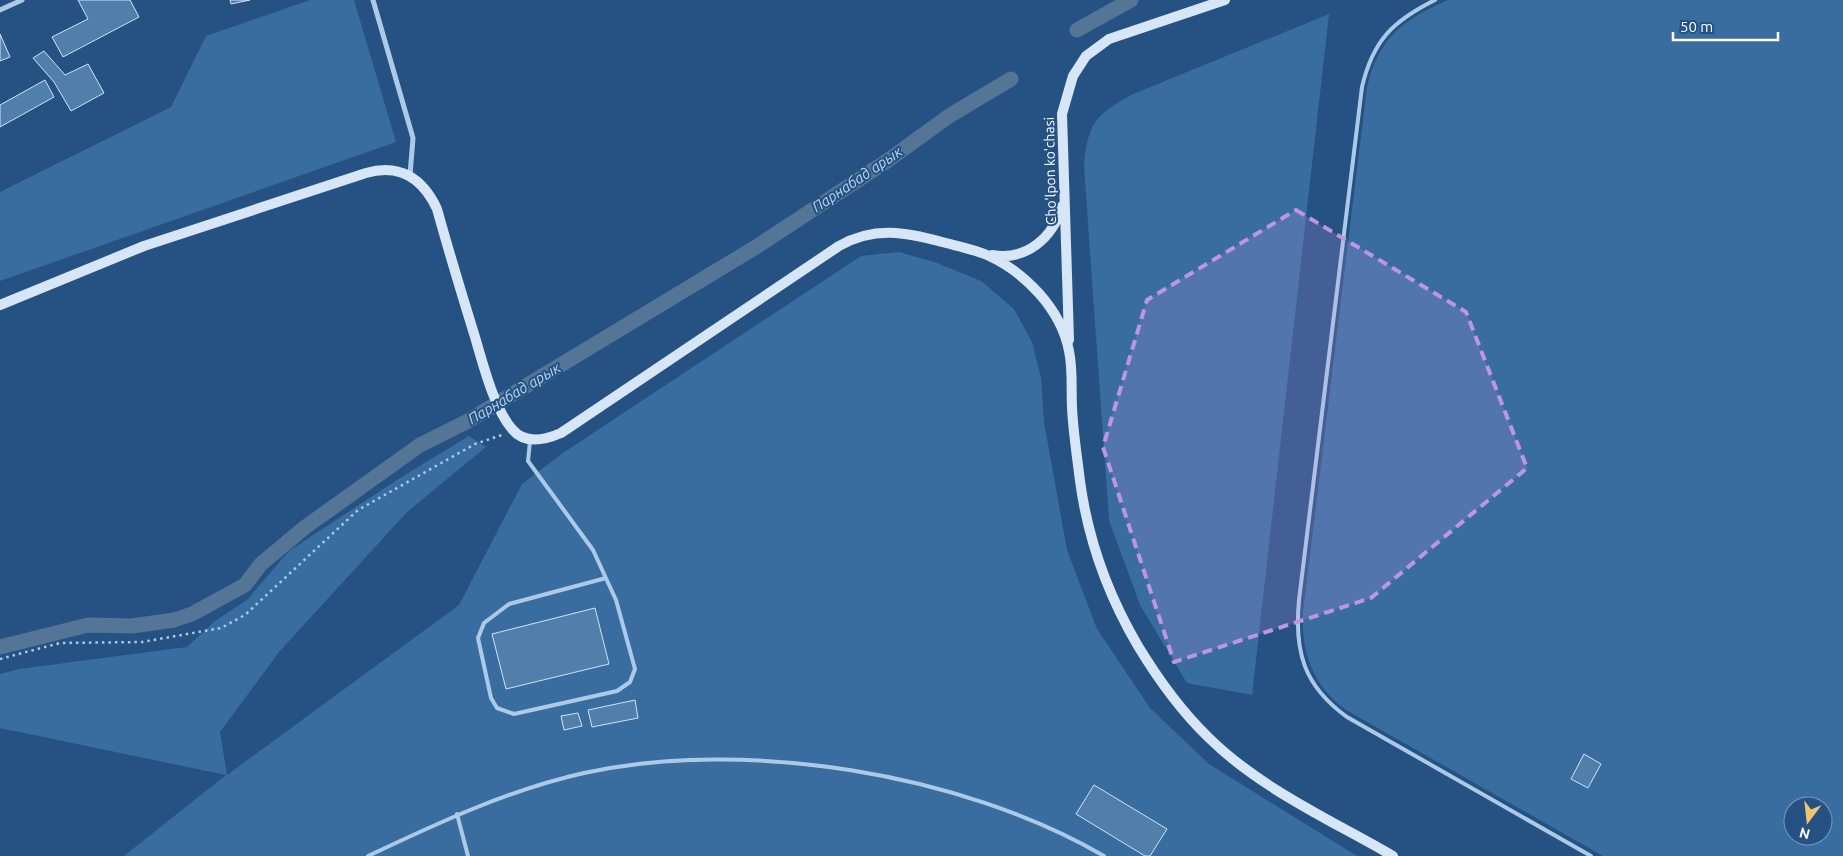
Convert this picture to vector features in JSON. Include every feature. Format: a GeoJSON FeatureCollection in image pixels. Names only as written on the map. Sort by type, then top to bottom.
{"type":"FeatureCollection","features":[{"type":"Feature","properties":{"kind":"main road","name":"Cho'lpon ko'chasi"},"geometry":{"type":"LineString","coordinates":[[1225,0],[1110,40],[1094,50],[1079,64],[1068,88],[1062,114],[1072,410],[1086,516],[1106,584],[1139,648],[1183,710],[1210,739],[1269,785],[1393,856]]}},
{"type":"Feature","properties":{"kind":"main road"},"geometry":{"type":"LineString","coordinates":[[0,305],[144,246],[366,173],[388,169],[410,175],[426,190],[437,210],[489,384],[512,429],[530,439],[541,440],[561,433],[839,246],[856,238],[883,232],[901,232],[981,253],[1011,256],[1024,253],[1036,246],[1055,224],[1064,198]]}},
{"type":"Feature","properties":{"kind":"main road"},"geometry":{"type":"LineString","coordinates":[[981,253],[1012,270],[1038,292],[1057,320],[1070,353]]}},
{"type":"Feature","properties":{"kind":"street"},"geometry":{"type":"LineString","coordinates":[[0,10],[22,0]]}},
{"type":"Feature","properties":{"kind":"street"},"geometry":{"type":"LineString","coordinates":[[374,0],[413,138],[410,175]]}},
{"type":"Feature","properties":{"kind":"lane"},"geometry":{"type":"LineString","coordinates":[[1436,0],[1413,11],[1387,32],[1371,57],[1362,87],[1299,600],[1297,624],[1300,652],[1309,678],[1316,689],[1325,700],[1347,717],[1591,856]]}},
{"type":"Feature","properties":{"kind":"lane"},"geometry":{"type":"LineString","coordinates":[[530,439],[528,461],[593,550],[606,578],[616,600],[635,669],[630,682],[617,691],[514,714],[497,708],[491,698],[478,638],[484,623],[509,604],[606,578]]}},
{"type":"Feature","properties":{"kind":"lane"},"geometry":{"type":"LineString","coordinates":[[368,856],[457,814],[584,773],[642,764],[697,760],[770,762],[836,768],[910,782],[980,802],[1042,824],[1104,856]]}},
{"type":"Feature","properties":{"kind":"lane"},"geometry":{"type":"LineString","coordinates":[[457,814],[468,856]]}},
{"type":"Feature","properties":{"kind":"path"},"geometry":{"type":"LineString","coordinates":[[0,659],[60,644],[142,642],[221,628],[245,615],[358,510],[475,444],[512,429]]}},
{"type":"Feature","properties":{"kind":"highlighted area"},"geometry":{"type":"Polygon","coordinates":[[[1296,210],[1466,312],[1527,468],[1371,598],[1174,662],[1103,447],[1147,300],[1296,210]]]}},
{"type":"Feature","properties":{"kind":"shaded area"},"geometry":{"type":"Polygon","coordinates":[[[310,0],[354,0],[396,142],[0,281],[0,192],[171,107],[206,36],[310,0]]]}},
{"type":"Feature","properties":{"kind":"shaded area"},"geometry":{"type":"Polygon","coordinates":[[[1448,0],[1843,0],[1843,856],[1603,856],[1346,710],[1335,701],[1317,679],[1311,667],[1304,641],[1303,612],[1367,87],[1378,55],[1386,43],[1395,32],[1418,15],[1448,0]]]}},
{"type":"Feature","properties":{"kind":"shaded area"},"geometry":{"type":"Polygon","coordinates":[[[1329,14],[1252,695],[1187,683],[1140,605],[1109,520],[1084,166],[1088,140],[1095,123],[1119,102],[1131,95],[1329,14]]]}},
{"type":"Feature","properties":{"kind":"shaded area"},"geometry":{"type":"Polygon","coordinates":[[[899,252],[937,263],[981,281],[1014,309],[1032,342],[1041,378],[1044,422],[1067,550],[1097,629],[1150,708],[1209,764],[1357,856],[124,856],[226,775],[0,728],[0,674],[19,669],[187,647],[215,621],[247,600],[289,551],[400,478],[469,436],[486,447],[407,512],[279,652],[220,732],[227,775],[459,605],[522,484],[563,453],[861,256],[899,252]]]}},
{"type":"Feature","properties":{"kind":"building"},"geometry":{"type":"Polygon","coordinates":[[[78,0],[130,0],[139,17],[63,57],[52,37],[88,19],[78,0]]]}},
{"type":"Feature","properties":{"kind":"building"},"geometry":{"type":"Polygon","coordinates":[[[230,0],[250,0],[231,4],[230,0]]]}},
{"type":"Feature","properties":{"kind":"building"},"geometry":{"type":"Polygon","coordinates":[[[0,34],[10,57],[0,61],[0,34]]]}},
{"type":"Feature","properties":{"kind":"building"},"geometry":{"type":"Polygon","coordinates":[[[44,51],[65,75],[88,64],[104,93],[71,111],[54,82],[33,58],[44,51]]]}},
{"type":"Feature","properties":{"kind":"building"},"geometry":{"type":"Polygon","coordinates":[[[45,80],[54,97],[0,127],[0,105],[45,80]]]}},
{"type":"Feature","properties":{"kind":"building"},"geometry":{"type":"Polygon","coordinates":[[[595,608],[609,664],[506,689],[492,634],[595,608]]]}},
{"type":"Feature","properties":{"kind":"building"},"geometry":{"type":"Polygon","coordinates":[[[635,700],[638,718],[592,727],[588,710],[635,700]]]}},
{"type":"Feature","properties":{"kind":"building"},"geometry":{"type":"Polygon","coordinates":[[[578,713],[582,726],[564,730],[561,716],[578,713]]]}},
{"type":"Feature","properties":{"kind":"building"},"geometry":{"type":"Polygon","coordinates":[[[1584,754],[1601,764],[1588,788],[1571,779],[1584,754]]]}},
{"type":"Feature","properties":{"kind":"building"},"geometry":{"type":"Polygon","coordinates":[[[1094,785],[1167,829],[1150,856],[1145,856],[1076,814],[1094,785]]]}},
{"type":"Feature","properties":{"kind":"waterway","name":"Парнабад арык"},"geometry":{"type":"LineString","coordinates":[[1077,30],[1131,0]]}},
{"type":"Feature","properties":{"kind":"waterway","name":"Парнабад арык"},"geometry":{"type":"LineString","coordinates":[[0,647],[88,625],[132,626],[174,620],[192,614],[245,585],[261,564],[304,528],[420,445],[468,421],[756,247],[887,161],[949,116],[1011,79]]}}]}
